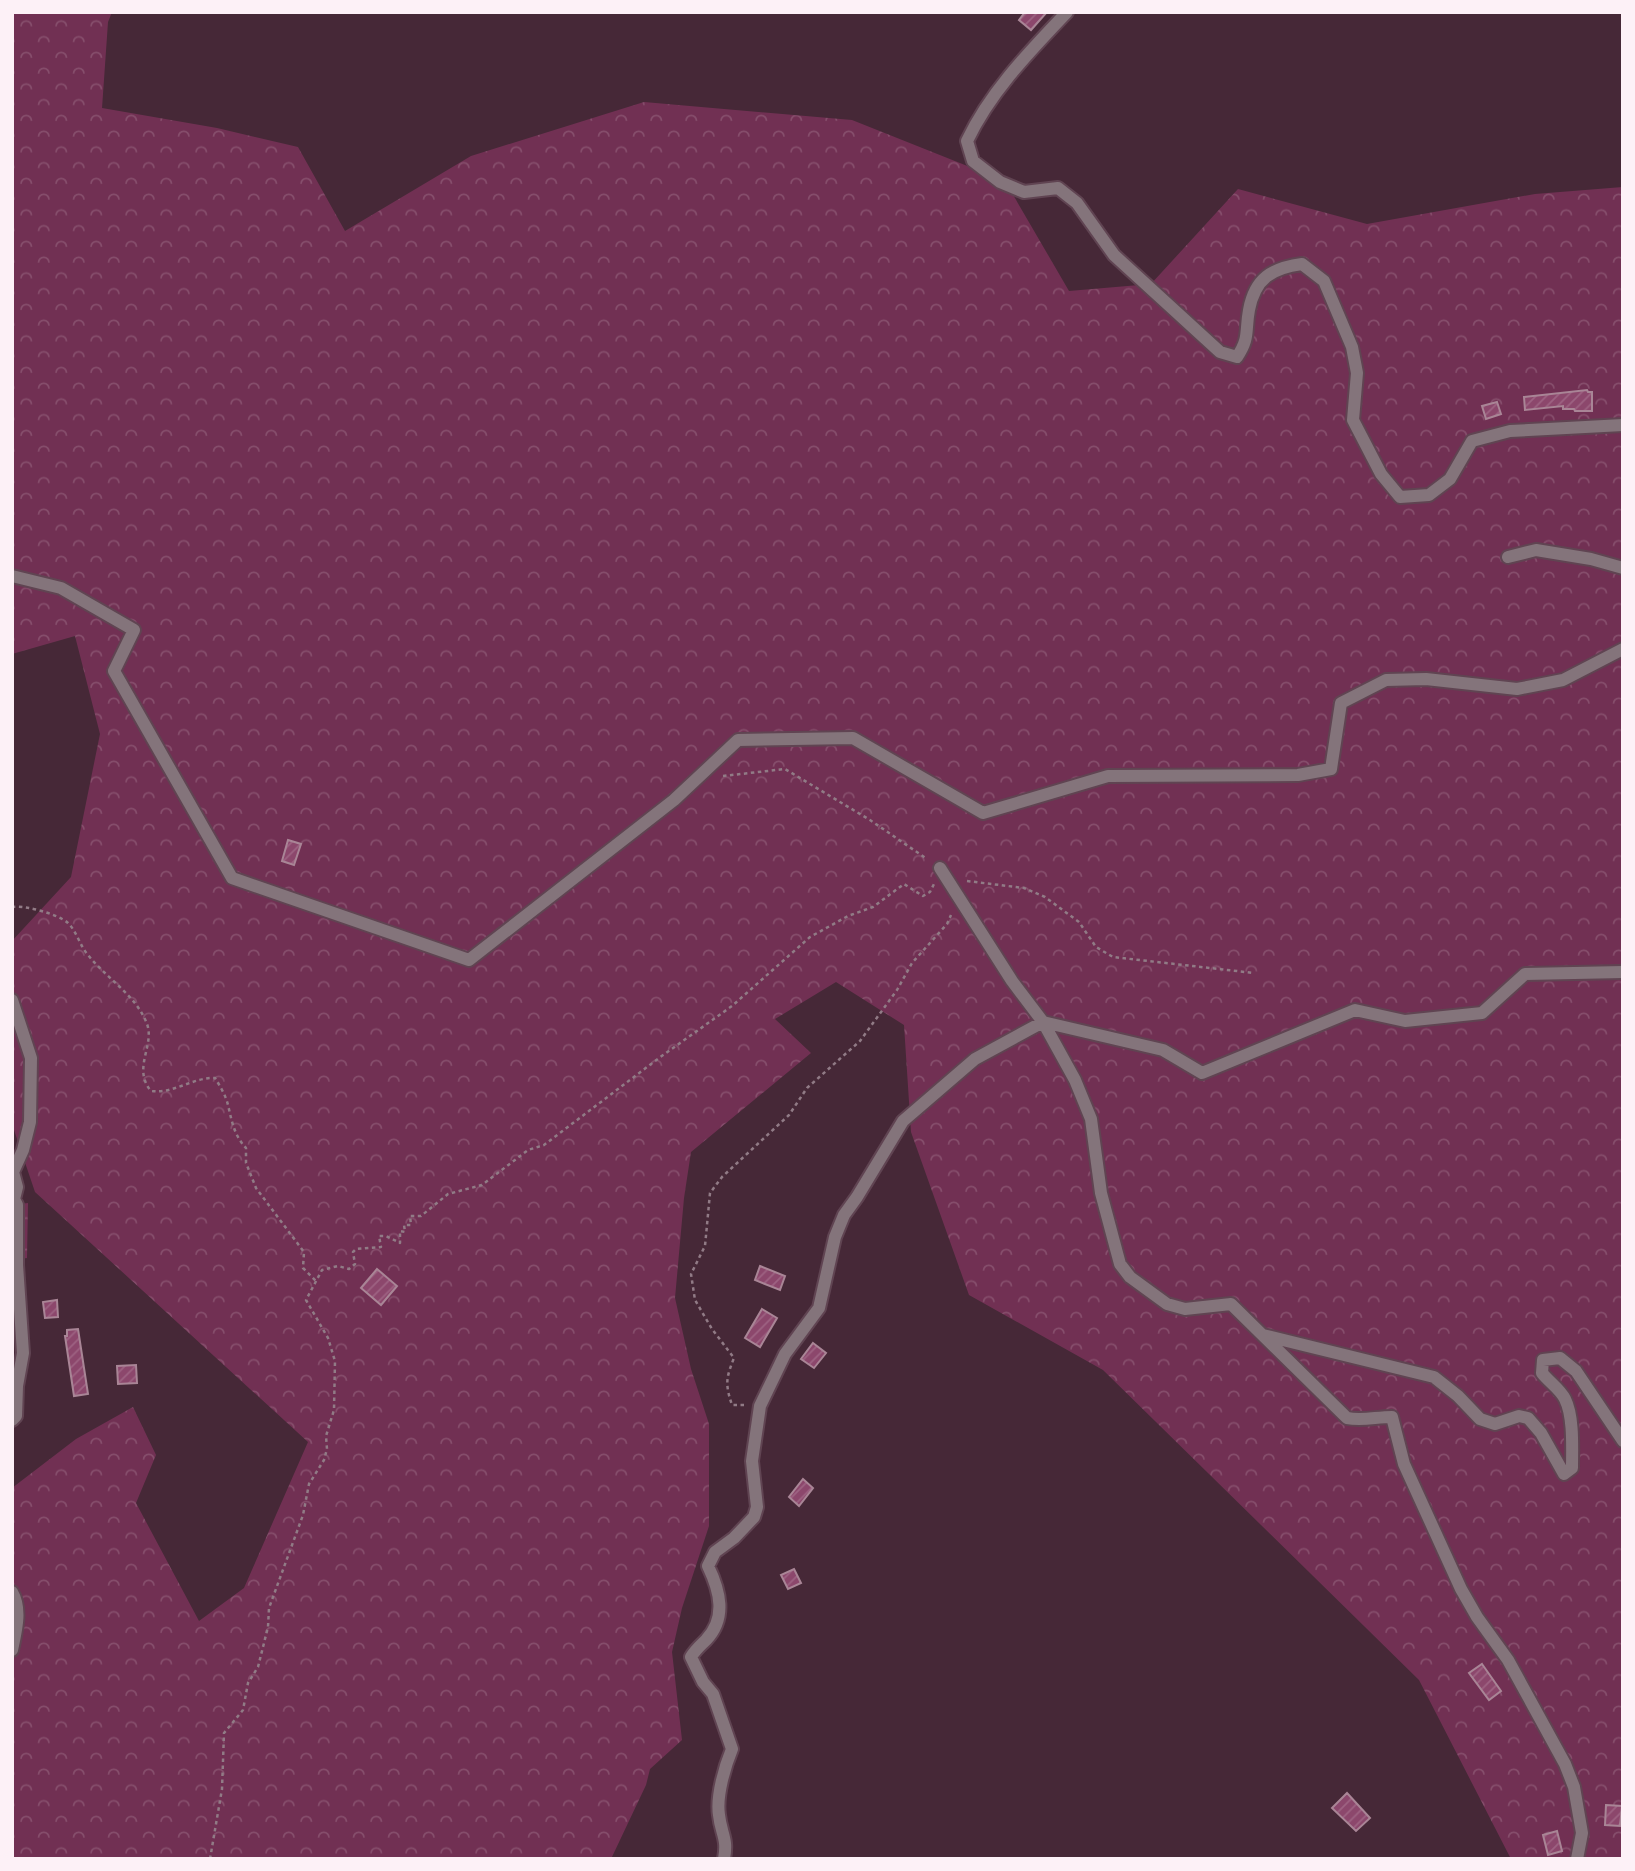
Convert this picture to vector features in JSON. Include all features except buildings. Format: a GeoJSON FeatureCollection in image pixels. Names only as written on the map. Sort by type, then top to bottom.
{"type":"FeatureCollection","features":[{"type":"Feature","properties":{"kind":"street"},"geometry":{"type":"LineString","coordinates":[[1067,12],[1032,49],[979,115],[968,141],[973,161],[1000,183],[1024,191],[1058,188],[1077,203],[1114,254],[1220,352],[1237,356],[1246,343],[1249,307],[1260,281],[1280,267],[1302,264],[1324,281],[1352,346],[1357,373],[1353,420],[1381,474],[1400,497],[1429,495],[1450,479],[1472,441],[1510,431],[1623,425]]}},
{"type":"Feature","properties":{"kind":"street"},"geometry":{"type":"LineString","coordinates":[[1508,557],[1536,550],[1591,559],[1623,568]]}},
{"type":"Feature","properties":{"kind":"street"},"geometry":{"type":"LineString","coordinates":[[12,576],[61,588],[134,631],[114,671],[232,878],[469,960],[674,800],[738,740],[853,738],[983,813],[1108,776],[1298,775],[1331,769],[1340,702],[1386,680],[1426,679],[1517,689],[1563,681],[1623,649]]}},
{"type":"Feature","properties":{"kind":"street"},"geometry":{"type":"LineString","coordinates":[[940,868],[1012,981],[1043,1022],[1075,1080],[1091,1119],[1101,1193],[1119,1264],[1130,1277],[1167,1304],[1185,1309],[1231,1304],[1347,1418],[1361,1421],[1392,1417],[1404,1464],[1461,1589],[1477,1617],[1508,1660],[1565,1764],[1574,1787],[1581,1833],[1577,1859]]}},
{"type":"Feature","properties":{"kind":"street"},"geometry":{"type":"LineString","coordinates":[[724,1859],[727,1843],[718,1813],[724,1767],[732,1749],[713,1694],[703,1682],[691,1657],[708,1639],[721,1613],[720,1597],[708,1566],[715,1552],[734,1538],[754,1517],[757,1507],[752,1461],[760,1406],[785,1354],[819,1308],[835,1237],[844,1214],[903,1121],[975,1059],[1043,1022],[1163,1050],[1202,1073],[1355,1010],[1405,1021],[1482,1013],[1525,974],[1623,972]]}},
{"type":"Feature","properties":{"kind":"street"},"geometry":{"type":"LineString","coordinates":[[12,1000],[31,1058],[30,1122],[23,1150],[13,1172],[17,1187],[13,1199],[18,1205],[17,1265],[23,1353],[17,1386],[16,1416],[12,1420]]}},
{"type":"Feature","properties":{"kind":"street"},"geometry":{"type":"LineString","coordinates":[[1262,1335],[1434,1377],[1458,1396],[1480,1419],[1495,1424],[1519,1416],[1528,1418],[1541,1433],[1564,1474],[1572,1468],[1572,1428],[1565,1399],[1542,1373],[1543,1360],[1560,1358],[1576,1371],[1623,1441]]}},
{"type":"Feature","properties":{"kind":"street"},"geometry":{"type":"LineString","coordinates":[[12,1592],[18,1602],[12,1650]]}},
{"type":"Feature","properties":{"kind":"path"},"geometry":{"type":"LineString","coordinates":[[695,780],[785,769],[870,820],[940,868],[967,881],[1024,888],[1045,897],[1079,922],[1096,947],[1113,957],[1254,974]]}},
{"type":"Feature","properties":{"kind":"path"},"geometry":{"type":"LineString","coordinates":[[210,1859],[222,1789],[224,1733],[243,1710],[248,1684],[258,1667],[268,1627],[269,1608],[303,1515],[309,1484],[324,1460],[327,1449],[326,1436],[334,1410],[335,1361],[328,1338],[306,1300],[323,1270],[338,1266],[349,1269],[355,1264],[353,1252],[356,1249],[381,1247],[379,1236],[386,1236],[400,1243],[400,1231],[405,1232],[404,1226],[411,1226],[410,1216],[421,1216],[448,1194],[482,1185],[528,1150],[544,1145],[732,1006],[810,937],[848,916],[873,907],[904,884],[919,896],[927,895],[940,868]]}},
{"type":"Feature","properties":{"kind":"path"},"geometry":{"type":"LineString","coordinates":[[12,907],[30,908],[68,923],[88,955],[138,1006],[149,1027],[142,1070],[145,1085],[150,1091],[176,1089],[208,1077],[215,1078],[228,1104],[230,1120],[237,1138],[246,1149],[246,1163],[256,1188],[304,1252],[303,1268],[316,1281]]}},
{"type":"Feature","properties":{"kind":"path"},"geometry":{"type":"LineString","coordinates":[[744,1405],[732,1405],[726,1388],[727,1375],[734,1358],[695,1300],[691,1274],[705,1246],[710,1193],[722,1177],[789,1115],[807,1088],[860,1041],[897,990],[912,962],[947,924],[953,910]]}},
{"type":"Feature","properties":{"kind":"green space"},"geometry":{"type":"Polygon","coordinates":[[[12,12],[112,12],[108,22],[102,108],[217,128],[298,147],[345,231],[471,156],[644,102],[852,120],[1005,181],[1069,291],[1151,284],[1238,189],[1367,224],[1535,194],[1623,187],[1623,1859],[1511,1859],[1419,1680],[1103,1370],[969,1295],[911,1132],[904,1025],[836,982],[775,1019],[811,1053],[691,1152],[675,1298],[691,1369],[709,1424],[709,1526],[682,1608],[672,1652],[682,1740],[650,1769],[646,1785],[611,1859],[12,1859],[12,1488],[76,1439],[133,1407],[156,1455],[136,1503],[199,1621],[244,1588],[308,1442],[35,1192],[12,1124],[12,941],[71,877],[100,734],[75,636],[12,654],[12,12]]]}},
{"type":"Feature","properties":{"kind":"green space"},"geometry":{"type":"Polygon","coordinates":[[[28,1203],[27,1258],[12,1260],[12,1205],[28,1203]]]}}]}
